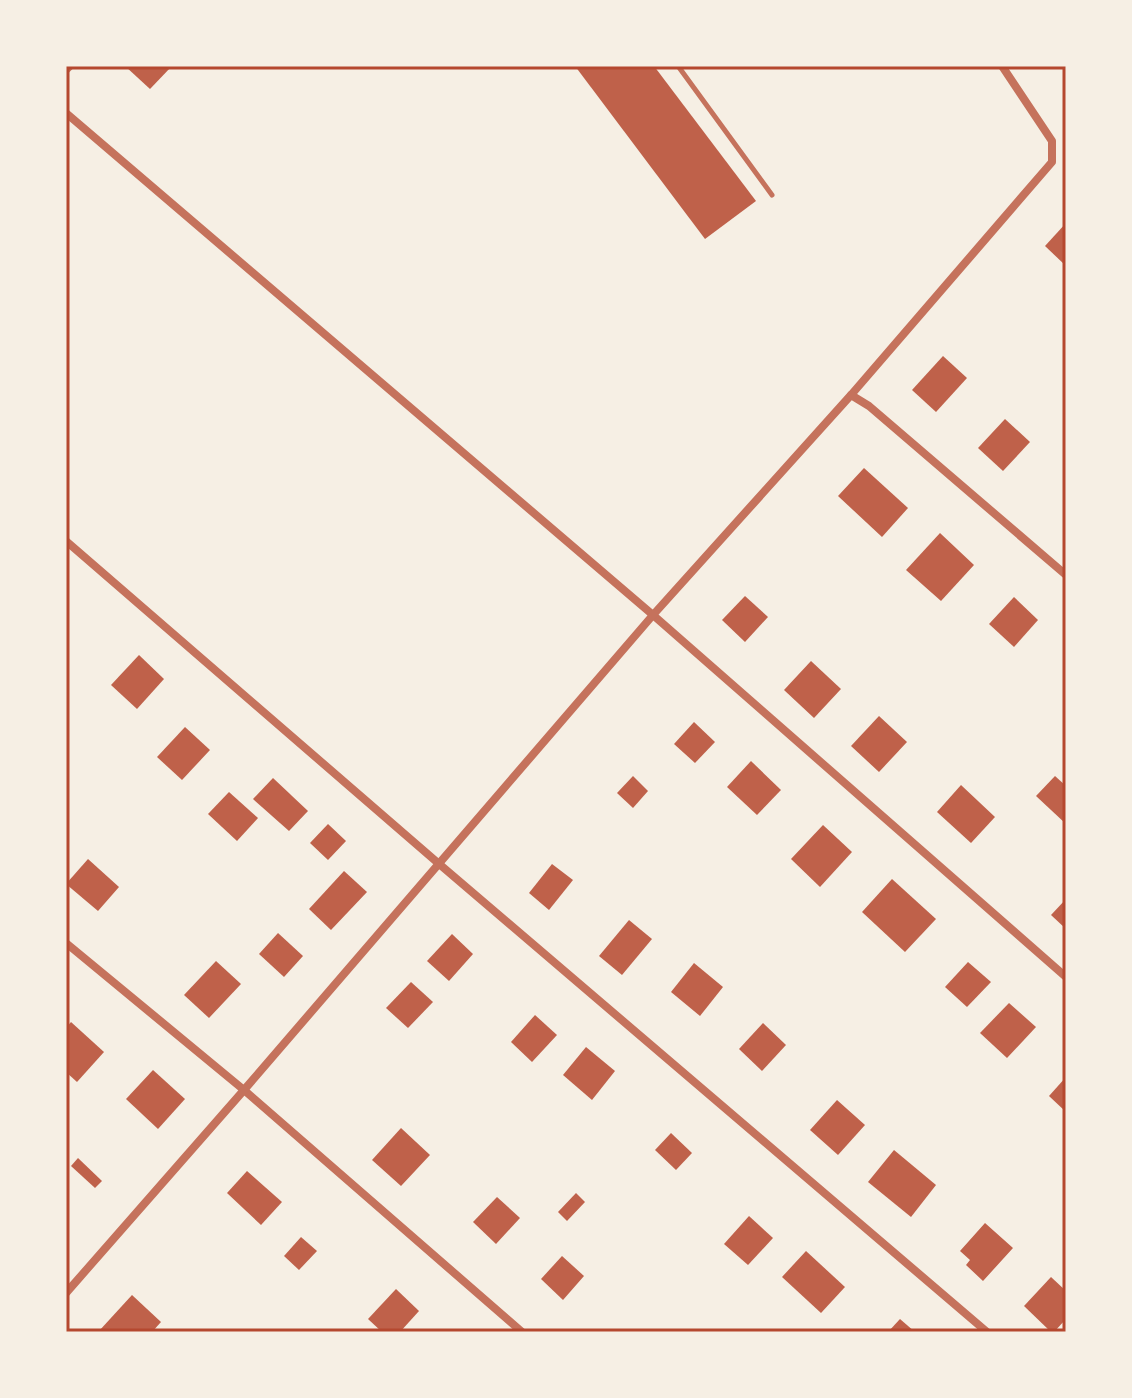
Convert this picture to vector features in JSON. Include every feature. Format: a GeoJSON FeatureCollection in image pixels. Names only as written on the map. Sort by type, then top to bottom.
{"type":"FeatureCollection","features":[{"type":"Feature","properties":{"kind":"street"},"geometry":{"type":"LineString","coordinates":[[66,1293],[653,615],[851,395],[1052,162],[1052,141],[1002,66]]}},
{"type":"Feature","properties":{"kind":"street"},"geometry":{"type":"LineString","coordinates":[[66,113],[653,615],[1066,977]]}},
{"type":"Feature","properties":{"kind":"street"},"geometry":{"type":"LineString","coordinates":[[851,395],[869,406],[1066,575]]}},
{"type":"Feature","properties":{"kind":"street"},"geometry":{"type":"LineString","coordinates":[[66,541],[987,1332]]}},
{"type":"Feature","properties":{"kind":"street"},"geometry":{"type":"LineString","coordinates":[[66,943],[244,1090],[522,1332]]}},
{"type":"Feature","properties":{"kind":"lane"},"geometry":{"type":"LineString","coordinates":[[66,72],[72,66]]}},
{"type":"Feature","properties":{"kind":"lane"},"geometry":{"type":"LineString","coordinates":[[678,66],[772,195]]}},
{"type":"Feature","properties":{"kind":"building"},"geometry":{"type":"Polygon","coordinates":[[[125,66],[172,66],[150,89],[125,66]]]}},
{"type":"Feature","properties":{"kind":"building"},"geometry":{"type":"Polygon","coordinates":[[[575,66],[654,66],[756,201],[705,239],[575,66]]]}},
{"type":"Feature","properties":{"kind":"building"},"geometry":{"type":"Polygon","coordinates":[[[1066,223],[1066,266],[1045,246],[1066,223]]]}},
{"type":"Feature","properties":{"kind":"building"},"geometry":{"type":"Polygon","coordinates":[[[943,356],[967,378],[936,412],[912,390],[943,356]]]}},
{"type":"Feature","properties":{"kind":"building"},"geometry":{"type":"Polygon","coordinates":[[[1005,419],[1030,442],[1003,471],[978,448],[1005,419]]]}},
{"type":"Feature","properties":{"kind":"building"},"geometry":{"type":"Polygon","coordinates":[[[864,468],[908,508],[882,537],[838,496],[864,468]]]}},
{"type":"Feature","properties":{"kind":"building"},"geometry":{"type":"Polygon","coordinates":[[[940,533],[974,565],[941,601],[906,570],[940,533]]]}},
{"type":"Feature","properties":{"kind":"building"},"geometry":{"type":"Polygon","coordinates":[[[745,596],[768,617],[745,642],[722,620],[745,596]]]}},
{"type":"Feature","properties":{"kind":"building"},"geometry":{"type":"Polygon","coordinates":[[[1014,597],[1038,620],[1014,647],[989,624],[1014,597]]]}},
{"type":"Feature","properties":{"kind":"building"},"geometry":{"type":"Polygon","coordinates":[[[139,655],[164,679],[137,709],[111,685],[139,655]]]}},
{"type":"Feature","properties":{"kind":"building"},"geometry":{"type":"Polygon","coordinates":[[[811,661],[841,689],[814,718],[784,690],[811,661]]]}},
{"type":"Feature","properties":{"kind":"building"},"geometry":{"type":"Polygon","coordinates":[[[879,716],[907,742],[879,772],[851,746],[879,716]]]}},
{"type":"Feature","properties":{"kind":"building"},"geometry":{"type":"Polygon","coordinates":[[[694,722],[715,742],[695,763],[674,744],[694,722]]]}},
{"type":"Feature","properties":{"kind":"building"},"geometry":{"type":"Polygon","coordinates":[[[185,727],[210,750],[182,780],[157,757],[185,727]]]}},
{"type":"Feature","properties":{"kind":"building"},"geometry":{"type":"Polygon","coordinates":[[[751,761],[781,790],[757,815],[727,787],[751,761]]]}},
{"type":"Feature","properties":{"kind":"building"},"geometry":{"type":"Polygon","coordinates":[[[633,776],[648,791],[633,808],[617,793],[633,776]]]}},
{"type":"Feature","properties":{"kind":"building"},"geometry":{"type":"Polygon","coordinates":[[[1055,776],[1066,786],[1066,824],[1036,796],[1055,776]]]}},
{"type":"Feature","properties":{"kind":"building"},"geometry":{"type":"Polygon","coordinates":[[[273,778],[308,811],[289,831],[253,799],[273,778]]]}},
{"type":"Feature","properties":{"kind":"building"},"geometry":{"type":"Polygon","coordinates":[[[961,785],[995,817],[971,843],[937,812],[961,785]]]}},
{"type":"Feature","properties":{"kind":"building"},"geometry":{"type":"Polygon","coordinates":[[[229,792],[258,818],[237,841],[208,814],[229,792]]]}},
{"type":"Feature","properties":{"kind":"building"},"geometry":{"type":"Polygon","coordinates":[[[328,824],[346,841],[328,860],[310,843],[328,824]]]}},
{"type":"Feature","properties":{"kind":"building"},"geometry":{"type":"Polygon","coordinates":[[[823,825],[852,852],[820,887],[791,859],[823,825]]]}},
{"type":"Feature","properties":{"kind":"building"},"geometry":{"type":"Polygon","coordinates":[[[88,859],[119,887],[98,911],[66,884],[88,859]]]}},
{"type":"Feature","properties":{"kind":"building"},"geometry":{"type":"Polygon","coordinates":[[[552,864],[573,880],[549,910],[529,893],[552,864]]]}},
{"type":"Feature","properties":{"kind":"building"},"geometry":{"type":"Polygon","coordinates":[[[344,871],[367,892],[331,930],[309,909],[344,871]]]}},
{"type":"Feature","properties":{"kind":"building"},"geometry":{"type":"Polygon","coordinates":[[[892,879],[936,919],[905,952],[862,912],[892,879]]]}},
{"type":"Feature","properties":{"kind":"building"},"geometry":{"type":"Polygon","coordinates":[[[1066,899],[1066,929],[1051,915],[1066,899]]]}},
{"type":"Feature","properties":{"kind":"building"},"geometry":{"type":"Polygon","coordinates":[[[629,920],[652,939],[622,975],[599,956],[629,920]]]}},
{"type":"Feature","properties":{"kind":"building"},"geometry":{"type":"Polygon","coordinates":[[[278,933],[303,956],[284,977],[259,954],[278,933]]]}},
{"type":"Feature","properties":{"kind":"building"},"geometry":{"type":"Polygon","coordinates":[[[452,934],[473,954],[449,981],[427,961],[452,934]]]}},
{"type":"Feature","properties":{"kind":"building"},"geometry":{"type":"Polygon","coordinates":[[[216,961],[241,984],[209,1018],[184,995],[216,961]]]}},
{"type":"Feature","properties":{"kind":"building"},"geometry":{"type":"Polygon","coordinates":[[[968,962],[991,982],[967,1007],[945,987],[968,962]]]}},
{"type":"Feature","properties":{"kind":"building"},"geometry":{"type":"Polygon","coordinates":[[[694,963],[723,987],[700,1016],[671,992],[694,963]]]}},
{"type":"Feature","properties":{"kind":"building"},"geometry":{"type":"Polygon","coordinates":[[[411,982],[433,1002],[408,1028],[386,1008],[411,982]]]}},
{"type":"Feature","properties":{"kind":"building"},"geometry":{"type":"Polygon","coordinates":[[[1009,1003],[1036,1027],[1007,1058],[980,1033],[1009,1003]]]}},
{"type":"Feature","properties":{"kind":"building"},"geometry":{"type":"Polygon","coordinates":[[[535,1015],[557,1035],[532,1062],[511,1042],[535,1015]]]}},
{"type":"Feature","properties":{"kind":"building"},"geometry":{"type":"Polygon","coordinates":[[[71,1022],[104,1052],[77,1082],[66,1072],[66,1028],[71,1022]]]}},
{"type":"Feature","properties":{"kind":"building"},"geometry":{"type":"Polygon","coordinates":[[[763,1023],[786,1045],[762,1071],[739,1049],[763,1023]]]}},
{"type":"Feature","properties":{"kind":"building"},"geometry":{"type":"Polygon","coordinates":[[[586,1047],[615,1071],[592,1100],[563,1075],[586,1047]]]}},
{"type":"Feature","properties":{"kind":"building"},"geometry":{"type":"Polygon","coordinates":[[[153,1070],[185,1099],[158,1129],[126,1099],[153,1070]]]}},
{"type":"Feature","properties":{"kind":"building"},"geometry":{"type":"Polygon","coordinates":[[[1066,1077],[1066,1112],[1049,1096],[1066,1077]]]}},
{"type":"Feature","properties":{"kind":"building"},"geometry":{"type":"Polygon","coordinates":[[[837,1100],[865,1125],[838,1155],[810,1130],[837,1100]]]}},
{"type":"Feature","properties":{"kind":"building"},"geometry":{"type":"Polygon","coordinates":[[[401,1128],[430,1155],[401,1186],[372,1160],[401,1128]]]}},
{"type":"Feature","properties":{"kind":"building"},"geometry":{"type":"Polygon","coordinates":[[[671,1133],[692,1153],[676,1170],[655,1150],[671,1133]]]}},
{"type":"Feature","properties":{"kind":"building"},"geometry":{"type":"Polygon","coordinates":[[[894,1150],[936,1185],[911,1217],[868,1182],[894,1150]]]}},
{"type":"Feature","properties":{"kind":"building"},"geometry":{"type":"Polygon","coordinates":[[[78,1158],[102,1181],[95,1188],[71,1166],[78,1158]]]}},
{"type":"Feature","properties":{"kind":"building"},"geometry":{"type":"Polygon","coordinates":[[[247,1171],[282,1202],[261,1225],[227,1193],[247,1171]]]}},
{"type":"Feature","properties":{"kind":"building"},"geometry":{"type":"Polygon","coordinates":[[[576,1193],[585,1202],[567,1221],[558,1212],[576,1193]]]}},
{"type":"Feature","properties":{"kind":"building"},"geometry":{"type":"Polygon","coordinates":[[[497,1197],[520,1218],[496,1244],[473,1222],[497,1197]]]}},
{"type":"Feature","properties":{"kind":"building"},"geometry":{"type":"Polygon","coordinates":[[[749,1216],[773,1238],[748,1265],[724,1244],[749,1216]]]}},
{"type":"Feature","properties":{"kind":"building"},"geometry":{"type":"Polygon","coordinates":[[[985,1223],[1013,1248],[983,1281],[966,1265],[970,1260],[960,1251],[985,1223]]]}},
{"type":"Feature","properties":{"kind":"building"},"geometry":{"type":"Polygon","coordinates":[[[301,1237],[317,1251],[299,1270],[284,1256],[301,1237]]]}},
{"type":"Feature","properties":{"kind":"building"},"geometry":{"type":"Polygon","coordinates":[[[806,1251],[845,1287],[821,1313],[782,1277],[806,1251]]]}},
{"type":"Feature","properties":{"kind":"building"},"geometry":{"type":"Polygon","coordinates":[[[562,1256],[584,1276],[563,1300],[541,1279],[562,1256]]]}},
{"type":"Feature","properties":{"kind":"building"},"geometry":{"type":"Polygon","coordinates":[[[1051,1277],[1066,1291],[1066,1319],[1054,1332],[1024,1306],[1051,1277]]]}},
{"type":"Feature","properties":{"kind":"building"},"geometry":{"type":"Polygon","coordinates":[[[396,1289],[419,1311],[400,1332],[382,1332],[368,1319],[396,1289]]]}},
{"type":"Feature","properties":{"kind":"building"},"geometry":{"type":"Polygon","coordinates":[[[132,1295],[161,1322],[152,1332],[100,1332],[99,1331],[132,1295]]]}},
{"type":"Feature","properties":{"kind":"building"},"geometry":{"type":"Polygon","coordinates":[[[900,1319],[915,1332],[888,1332],[900,1319]]]}}]}
